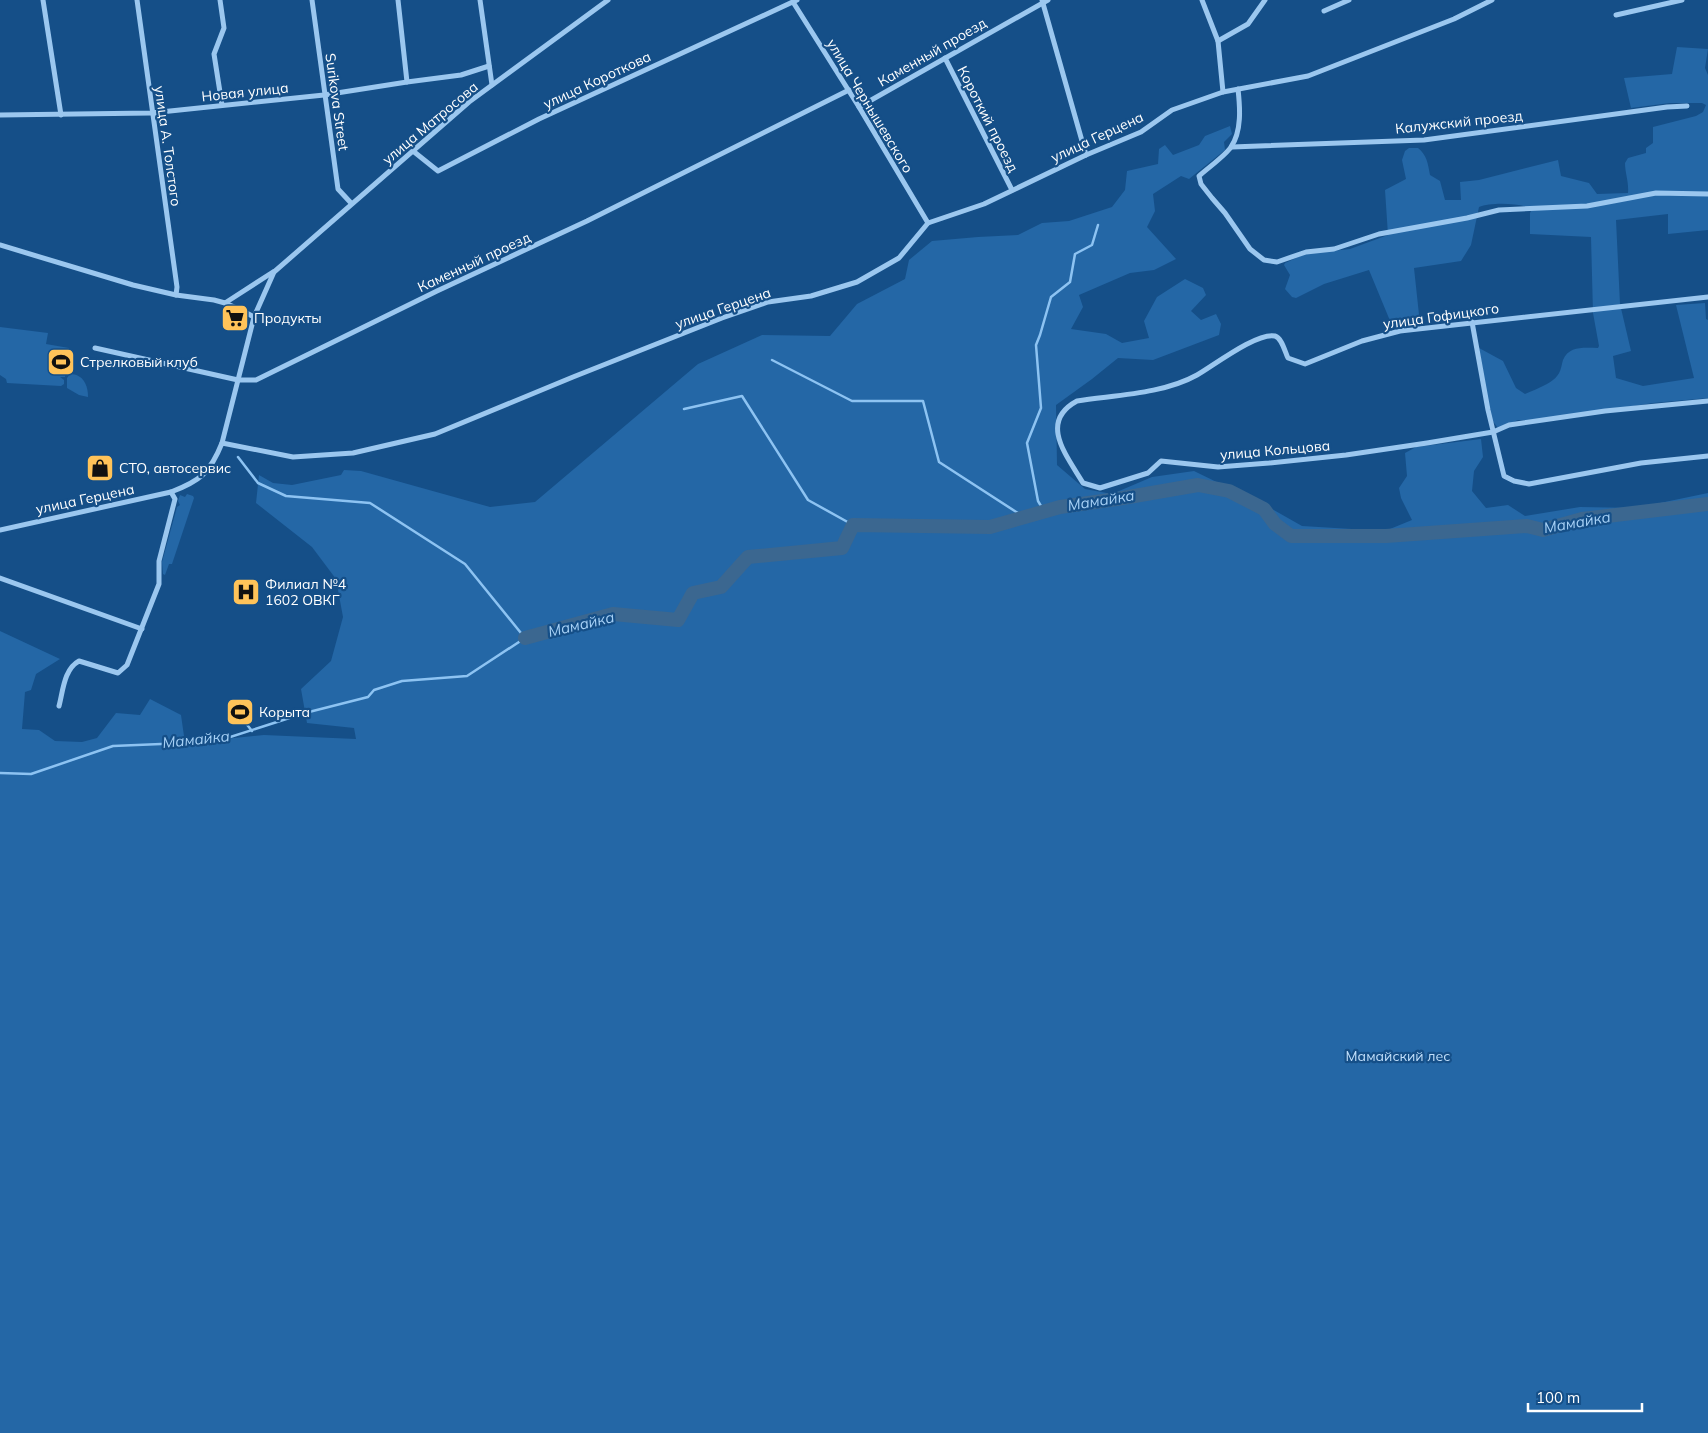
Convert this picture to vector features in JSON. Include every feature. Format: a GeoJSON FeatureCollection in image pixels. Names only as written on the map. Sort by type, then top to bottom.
{"type":"FeatureCollection","features":[{"type":"Feature","properties":{"kind":"street"},"geometry":{"type":"LineString","coordinates":[[43,0],[61,115]]}},
{"type":"Feature","properties":{"kind":"street","name":"улица А. Толстого"},"geometry":{"type":"LineString","coordinates":[[137,0],[177,287],[176,295]]}},
{"type":"Feature","properties":{"kind":"street"},"geometry":{"type":"LineString","coordinates":[[220,0],[224,28],[214,54],[222,105]]}},
{"type":"Feature","properties":{"kind":"street","name":"Surikova Street"},"geometry":{"type":"LineString","coordinates":[[312,0],[338,189],[351,204]]}},
{"type":"Feature","properties":{"kind":"street"},"geometry":{"type":"LineString","coordinates":[[398,0],[407,82]]}},
{"type":"Feature","properties":{"kind":"street"},"geometry":{"type":"LineString","coordinates":[[480,0],[492,85]]}},
{"type":"Feature","properties":{"kind":"street","name":"улица Матросова"},"geometry":{"type":"LineString","coordinates":[[225,304],[274,272],[468,102],[608,0]]}},
{"type":"Feature","properties":{"kind":"street"},"geometry":{"type":"LineString","coordinates":[[1202,0],[1218,41],[1223,92]]}},
{"type":"Feature","properties":{"kind":"street"},"geometry":{"type":"LineString","coordinates":[[1218,41],[1248,24],[1265,0]]}},
{"type":"Feature","properties":{"kind":"street"},"geometry":{"type":"LineString","coordinates":[[1324,11],[1349,0]]}},
{"type":"Feature","properties":{"kind":"street","name":"улица Герцена"},"geometry":{"type":"LineString","coordinates":[[0,530],[171,492],[191,484],[199,478],[214,461],[222,444],[293,457],[354,452],[435,434],[722,318],[768,302],[811,296],[858,282],[898,258],[928,223],[984,204],[1086,154],[1141,132],[1172,110],[1223,92],[1308,76],[1454,19],[1492,0]]}},
{"type":"Feature","properties":{"kind":"street"},"geometry":{"type":"LineString","coordinates":[[1616,15],[1682,0]]}},
{"type":"Feature","properties":{"kind":"street","name":"улица Чернышевского"},"geometry":{"type":"LineString","coordinates":[[792,1],[849,90],[928,223]]}},
{"type":"Feature","properties":{"kind":"street","name":"улица Короткова"},"geometry":{"type":"LineString","coordinates":[[413,151],[438,171],[539,119],[792,1]]}},
{"type":"Feature","properties":{"kind":"street"},"geometry":{"type":"LineString","coordinates":[[1044,1],[1086,154]]}},
{"type":"Feature","properties":{"kind":"street","name":"Каменный проезд"},"geometry":{"type":"LineString","coordinates":[[859,107],[1044,1]]}},
{"type":"Feature","properties":{"kind":"street","name":"Короткий проезд"},"geometry":{"type":"LineString","coordinates":[[945,58],[1012,190]]}},
{"type":"Feature","properties":{"kind":"street","name":"Новая улица"},"geometry":{"type":"LineString","coordinates":[[0,115],[152,113],[324,95],[461,75],[489,66]]}},
{"type":"Feature","properties":{"kind":"street","name":"Каменный проезд"},"geometry":{"type":"LineString","coordinates":[[95,348],[238,380],[256,380],[587,221],[849,90]]}},
{"type":"Feature","properties":{"kind":"street"},"geometry":{"type":"LineString","coordinates":[[1238,90],[1240,104],[1239,126],[1232,147],[1200,176],[1201,184],[1225,213],[1250,249],[1264,260],[1277,262],[1306,252],[1334,249],[1379,234],[1467,218],[1499,210],[1587,206],[1656,193],[1708,194]]}},
{"type":"Feature","properties":{"kind":"street","name":"Калужский проезд"},"geometry":{"type":"LineString","coordinates":[[1232,147],[1424,140],[1667,107],[1687,106]]}},
{"type":"Feature","properties":{"kind":"street"},"geometry":{"type":"LineString","coordinates":[[0,245],[133,285],[176,295],[214,300],[254,317]]}},
{"type":"Feature","properties":{"kind":"street","name":"улица Матросова"},"geometry":{"type":"LineString","coordinates":[[222,444],[254,317],[274,272]]}},
{"type":"Feature","properties":{"kind":"street","name":"улица Гофицкого"},"geometry":{"type":"LineString","coordinates":[[1063,412],[1077,402],[1165,388],[1196,376],[1238,349],[1266,336],[1275,336],[1280,339],[1288,358],[1305,364],[1362,341],[1400,331],[1708,297]]}},
{"type":"Feature","properties":{"kind":"street"},"geometry":{"type":"LineString","coordinates":[[1472,322],[1504,476],[1514,482],[1528,484],[1641,463],[1708,456]]}},
{"type":"Feature","properties":{"kind":"street","name":"улица Кольцова"},"geometry":{"type":"LineString","coordinates":[[1063,412],[1059,420],[1059,442],[1083,482],[1100,488],[1148,473],[1161,461],[1218,467],[1346,455],[1494,432],[1509,425],[1708,401]]}},
{"type":"Feature","properties":{"kind":"street"},"geometry":{"type":"LineString","coordinates":[[59,706],[70,666],[79,661],[118,673],[127,665],[159,584],[159,561],[175,500],[171,492]]}},
{"type":"Feature","properties":{"kind":"street"},"geometry":{"type":"LineString","coordinates":[[0,578],[142,629]]}},
{"type":"Feature","properties":{"kind":"green space"},"geometry":{"type":"Polygon","coordinates":[[[1677,47],[1708,49],[1705,68],[1708,75],[1708,230],[1668,234],[1668,214],[1616,220],[1620,304],[1631,351],[1613,356],[1616,378],[1643,386],[1694,378],[1676,305],[1705,303],[1706,319],[1708,320],[1708,398],[1653,403],[1543,420],[1518,420],[1498,428],[1491,419],[1479,348],[1503,361],[1516,388],[1525,394],[1556,378],[1563,360],[1569,352],[1578,348],[1598,348],[1599,346],[1593,313],[1591,237],[1530,234],[1530,213],[1532,209],[1527,207],[1514,204],[1498,204],[1479,207],[1471,245],[1461,261],[1414,268],[1420,324],[1393,328],[1369,270],[1324,284],[1296,298],[1292,297],[1285,289],[1290,275],[1284,265],[1285,263],[1305,254],[1350,249],[1388,235],[1385,190],[1406,179],[1402,160],[1405,151],[1409,148],[1418,148],[1423,154],[1427,160],[1430,175],[1440,181],[1445,200],[1461,200],[1460,182],[1479,180],[1558,160],[1561,176],[1589,183],[1597,194],[1628,193],[1625,163],[1628,158],[1646,153],[1646,148],[1653,143],[1653,127],[1696,116],[1703,112],[1706,105],[1702,103],[1670,103],[1631,108],[1624,78],[1672,74],[1677,47]]]}},
{"type":"Feature","properties":{"kind":"green space","name":"Мамайский лес"},"geometry":{"type":"Polygon","coordinates":[[[1230,126],[1232,134],[1224,142],[1225,150],[1189,179],[1181,176],[1153,194],[1155,211],[1147,227],[1176,259],[1154,270],[1130,273],[1079,295],[1083,307],[1071,329],[1106,334],[1122,343],[1149,338],[1144,321],[1157,297],[1185,279],[1203,288],[1206,295],[1191,311],[1201,320],[1216,314],[1221,324],[1219,335],[1153,360],[1118,358],[1056,405],[1057,465],[1085,489],[1112,494],[1152,477],[1194,471],[1272,509],[1302,526],[1385,531],[1412,520],[1401,498],[1399,488],[1407,476],[1405,453],[1416,447],[1481,439],[1483,457],[1474,471],[1472,491],[1486,508],[1508,505],[1525,516],[1580,507],[1636,508],[1708,493],[1708,1433],[0,1433],[0,631],[60,659],[36,674],[31,690],[25,692],[22,729],[39,730],[55,741],[82,742],[97,738],[116,713],[140,715],[150,699],[181,715],[185,743],[264,735],[356,739],[354,728],[307,723],[301,689],[331,661],[343,617],[336,579],[312,547],[256,503],[259,475],[273,483],[292,485],[341,475],[344,470],[361,471],[490,507],[535,502],[698,364],[762,335],[830,336],[857,304],[905,279],[909,260],[932,241],[1018,235],[1042,223],[1069,221],[1112,207],[1125,190],[1127,171],[1158,164],[1159,149],[1165,145],[1173,155],[1199,145],[1205,136],[1230,126]]]}},
{"type":"Feature","properties":{"kind":"green space"},"geometry":{"type":"Polygon","coordinates":[[[0,327],[48,333],[46,344],[69,348],[65,377],[60,377],[64,380],[64,384],[61,386],[7,383],[6,379],[0,375],[0,327]]]}},
{"type":"Feature","properties":{"kind":"green space"},"geometry":{"type":"Polygon","coordinates":[[[70,374],[75,374],[84,381],[88,397],[79,395],[67,388],[67,378],[70,374]]]}},
{"type":"Feature","properties":{"kind":"green space"},"geometry":{"type":"Polygon","coordinates":[[[187,494],[194,498],[172,564],[169,564],[165,575],[163,574],[162,562],[177,507],[180,505],[178,501],[180,495],[185,497],[187,494]]]}},
{"type":"Feature","properties":{"kind":"shaded area","name":"Корыта"},"geometry":{"type":"Polygon","coordinates":[[[236,703],[247,717],[240,722],[231,707],[236,703]]]}},
{"type":"Feature","properties":{"kind":"waterway"},"geometry":{"type":"LineString","coordinates":[[1044,511],[1038,501],[1027,443],[1041,408],[1036,345],[1051,297],[1070,282],[1075,254],[1092,245],[1098,225]]}},
{"type":"Feature","properties":{"kind":"waterway"},"geometry":{"type":"LineString","coordinates":[[772,360],[852,401],[923,401],[939,462],[1024,517]]}},
{"type":"Feature","properties":{"kind":"waterway"},"geometry":{"type":"LineString","coordinates":[[684,409],[742,396],[808,500],[853,525]]}},
{"type":"Feature","properties":{"kind":"waterway","name":"Мамайка"},"geometry":{"type":"LineString","coordinates":[[0,773],[31,774],[113,746],[185,743],[224,739],[305,713],[368,697],[374,690],[402,681],[467,676],[525,638],[465,564],[370,503],[286,496],[258,483],[238,457]]}},
{"type":"Feature","properties":{"kind":"waterway","name":"Мамайка"},"geometry":{"type":"LineString","coordinates":[[525,638],[613,614],[678,620],[693,593],[721,587],[748,557],[842,548],[853,525],[990,527],[1060,507],[1198,485],[1229,491],[1264,509],[1275,524],[1291,536],[1386,536],[1527,526],[1543,530],[1582,519],[1708,504]]}},
{"type":"Feature","properties":{"kind":"waterway"},"geometry":{"type":"LineString","coordinates":[[241,717],[252,731]]}},
{"type":"Feature","properties":{"kind":"place","name":"Продукты"},"geometry":{"type":"Point","coordinates":[235,318]}},
{"type":"Feature","properties":{"kind":"place","name":"Стрелковый клуб"},"geometry":{"type":"Point","coordinates":[61,362]}},
{"type":"Feature","properties":{"kind":"place","name":"СТО, автосервис"},"geometry":{"type":"Point","coordinates":[100,468]}},
{"type":"Feature","properties":{"kind":"place","name":"Филиал №4 1602 ОВКГ"},"geometry":{"type":"Point","coordinates":[246,592]}},
{"type":"Feature","properties":{"kind":"place","name":"Корыта"},"geometry":{"type":"Point","coordinates":[240,712]}}]}
